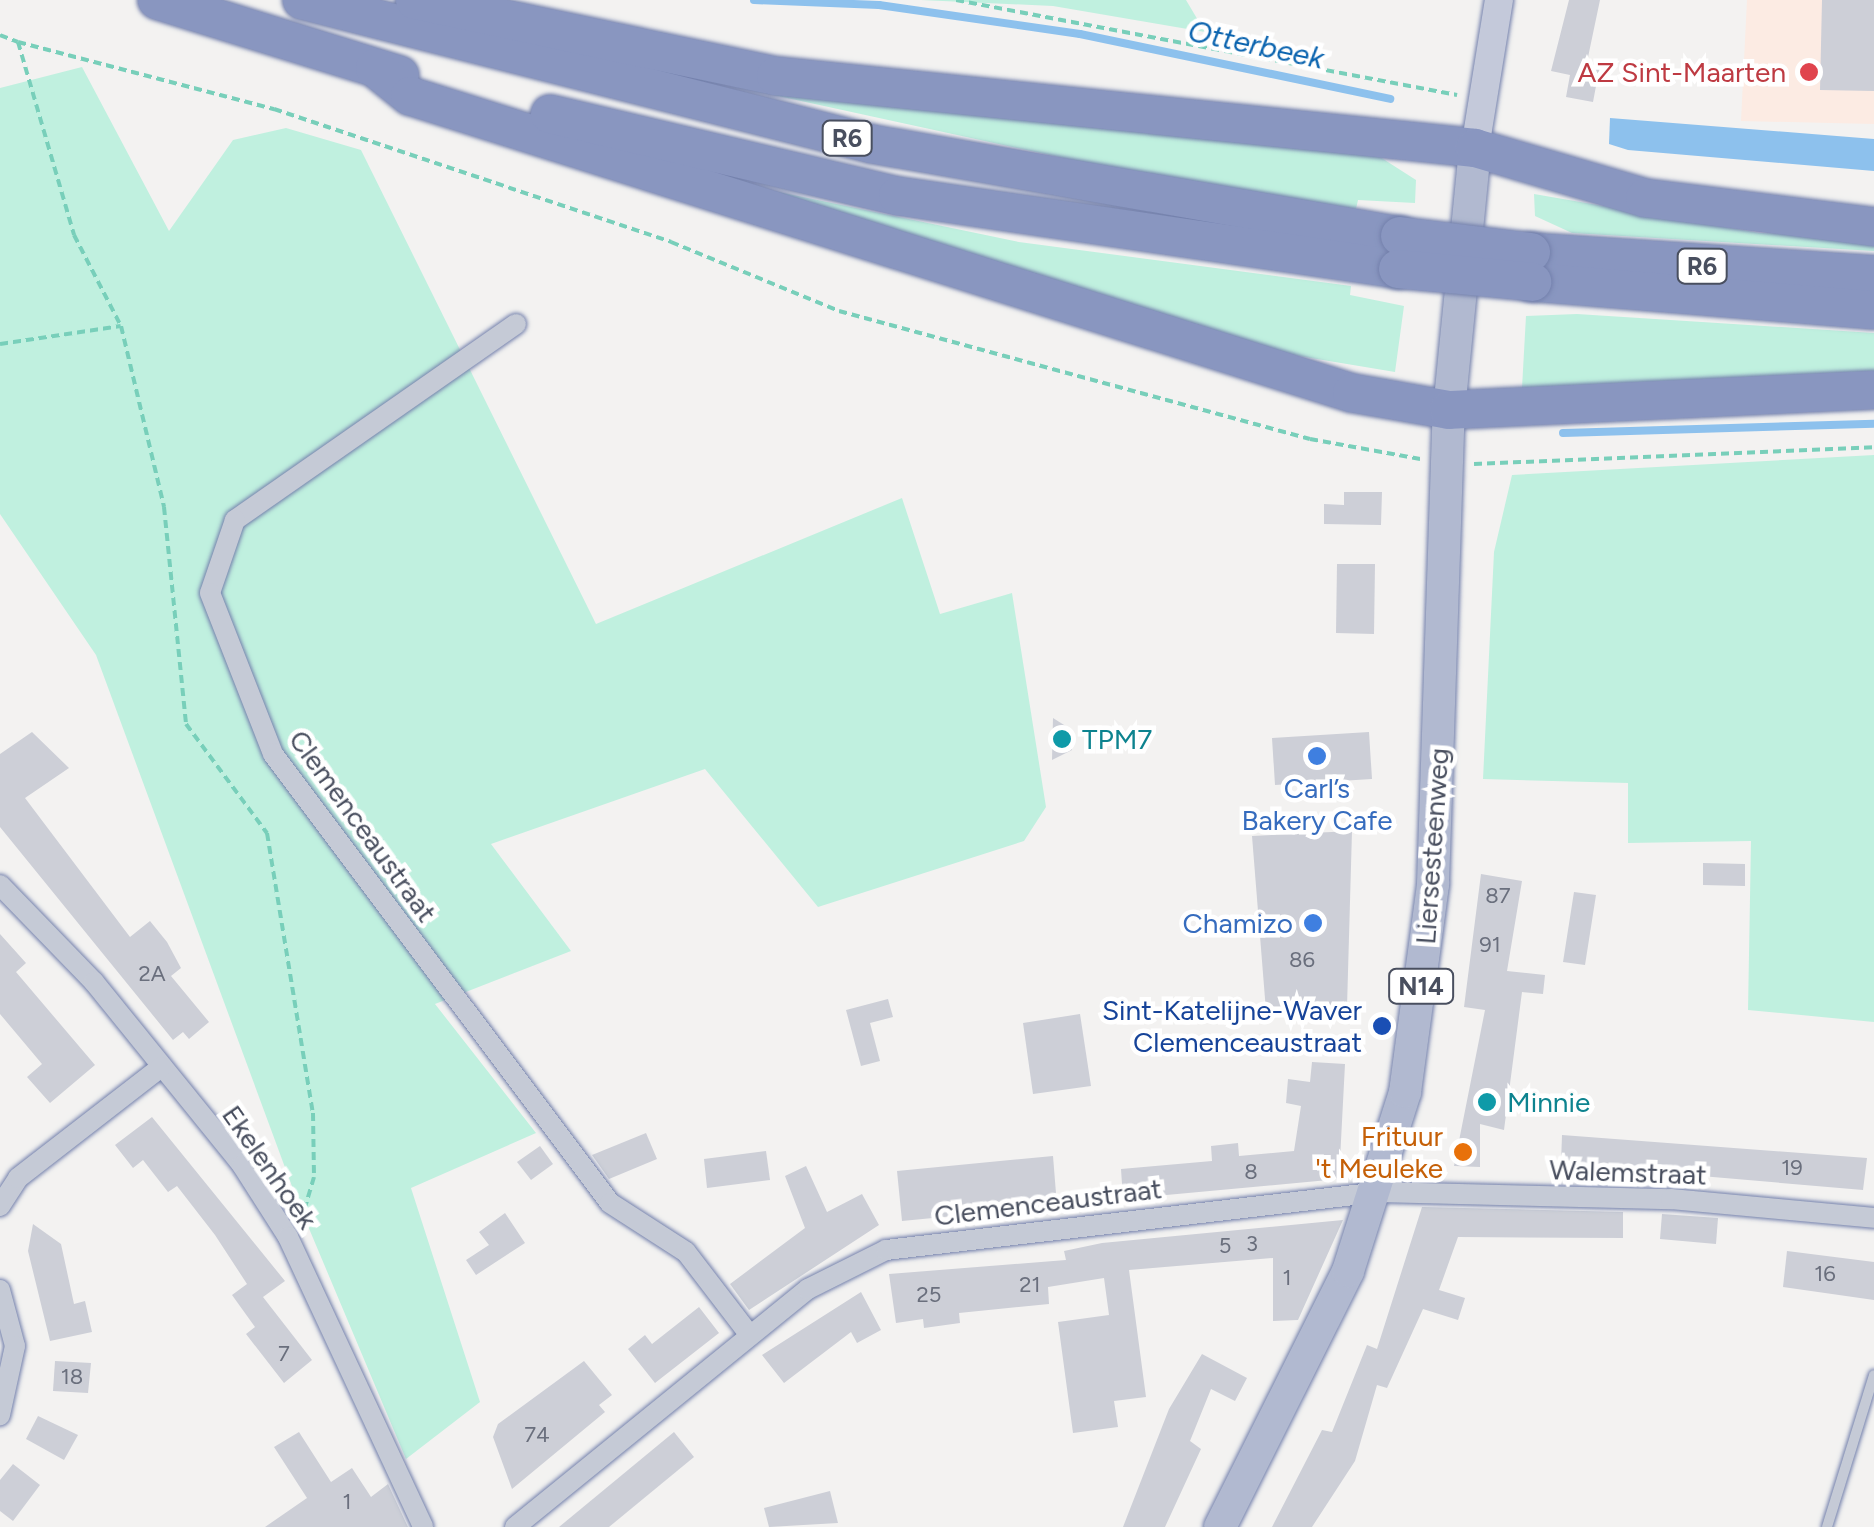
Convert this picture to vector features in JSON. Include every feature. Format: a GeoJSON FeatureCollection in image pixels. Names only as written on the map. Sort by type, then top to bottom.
{"type":"FeatureCollection","features":[{"type":"Feature","properties":{"kind":"highway","name":"R6"},"geometry":{"type":"LineString","coordinates":[[157,0],[376,68],[898,196],[1532,267],[1874,310]]}},
{"type":"Feature","properties":{"kind":"highway","name":"R6"},"geometry":{"type":"LineString","coordinates":[[302,0],[872,144],[1399,252]]}},
{"type":"Feature","properties":{"kind":"highway"},"geometry":{"type":"LineString","coordinates":[[414,0],[776,76],[1475,148],[1645,198],[1874,227]]}},
{"type":"Feature","properties":{"kind":"highway"},"geometry":{"type":"LineString","coordinates":[[376,68],[410,96],[1352,393],[1449,410],[1874,390]]}},
{"type":"Feature","properties":{"kind":"highway","name":"R6"},"geometry":{"type":"LineString","coordinates":[[1532,267],[1874,274]]}},
{"type":"Feature","properties":{"kind":"main road","name":"N14"},"geometry":{"type":"LineString","coordinates":[[1475,148],[1499,0]]}},
{"type":"Feature","properties":{"kind":"main road","name":"Liersesteenweg"},"geometry":{"type":"LineString","coordinates":[[1220,1527],[1378,1192],[1406,1092],[1433,884],[1449,410],[1456,304],[1475,148]]}},
{"type":"Feature","properties":{"kind":"street","name":"Clemenceaustraat"},"geometry":{"type":"LineString","coordinates":[[516,324],[235,520],[210,593],[273,754],[610,1203],[686,1252],[748,1334]]}},
{"type":"Feature","properties":{"kind":"street","name":"Ekelenhoek"},"geometry":{"type":"LineString","coordinates":[[0,885],[161,1067],[288,1236],[423,1527]]}},
{"type":"Feature","properties":{"kind":"street"},"geometry":{"type":"LineString","coordinates":[[0,1206],[18,1178],[161,1067]]}},
{"type":"Feature","properties":{"kind":"street","name":"Clemenceaustraat"},"geometry":{"type":"LineString","coordinates":[[514,1527],[748,1334],[817,1283],[886,1250],[1378,1192]]}},
{"type":"Feature","properties":{"kind":"street","name":"Walemstraat"},"geometry":{"type":"LineString","coordinates":[[1378,1192],[1671,1199],[1874,1218]]}},
{"type":"Feature","properties":{"kind":"street"},"geometry":{"type":"LineString","coordinates":[[0,1290],[15,1346],[0,1415]]}},
{"type":"Feature","properties":{"kind":"lane"},"geometry":{"type":"LineString","coordinates":[[1827,1527],[1874,1374]]}},
{"type":"Feature","properties":{"kind":"path"},"geometry":{"type":"LineString","coordinates":[[956,0],[1482,100]]}},
{"type":"Feature","properties":{"kind":"path"},"geometry":{"type":"LineString","coordinates":[[0,35],[274,109],[914,333],[1310,439],[1447,464],[1874,447]]}},
{"type":"Feature","properties":{"kind":"path"},"geometry":{"type":"LineString","coordinates":[[18,42],[74,235],[122,326],[164,507],[186,724],[267,833],[288,945],[314,1177],[309,1212],[288,1236]]}},
{"type":"Feature","properties":{"kind":"path"},"geometry":{"type":"LineString","coordinates":[[0,344],[122,326]]}},
{"type":"Feature","properties":{"kind":"shaded area","name":"AZ Sint-Maarten"},"geometry":{"type":"Polygon","coordinates":[[[1747,0],[1874,0],[1874,124],[1741,121],[1747,0]]]}},
{"type":"Feature","properties":{"kind":"green space"},"geometry":{"type":"Polygon","coordinates":[[[921,0],[1186,0],[1205,32],[1053,6],[921,0]]]}},
{"type":"Feature","properties":{"kind":"green space"},"geometry":{"type":"Polygon","coordinates":[[[612,60],[1366,148],[1416,180],[1415,203],[1358,200],[1356,209],[1151,177],[612,60]]]}},
{"type":"Feature","properties":{"kind":"green space"},"geometry":{"type":"Polygon","coordinates":[[[82,67],[169,231],[233,140],[286,128],[361,150],[596,624],[902,498],[940,614],[1012,593],[1046,807],[1024,841],[818,907],[705,769],[491,844],[571,951],[435,1004],[536,1133],[411,1188],[480,1402],[406,1459],[297,1200],[96,655],[0,514],[0,88],[82,67]]]}},
{"type":"Feature","properties":{"kind":"green space"},"geometry":{"type":"Polygon","coordinates":[[[716,179],[1019,242],[1351,286],[1350,295],[1404,306],[1395,372],[1293,355],[716,179]]]}},
{"type":"Feature","properties":{"kind":"green space"},"geometry":{"type":"Polygon","coordinates":[[[1534,194],[1760,233],[1874,236],[1874,251],[1572,233],[1535,216],[1534,194]]]}},
{"type":"Feature","properties":{"kind":"green space"},"geometry":{"type":"Polygon","coordinates":[[[1577,314],[1874,333],[1874,373],[1522,388],[1526,316],[1577,314]]]}},
{"type":"Feature","properties":{"kind":"green space"},"geometry":{"type":"Polygon","coordinates":[[[1874,455],[1874,1022],[1748,1010],[1751,841],[1628,843],[1628,783],[1483,779],[1494,552],[1512,475],[1874,455]]]}},
{"type":"Feature","properties":{"kind":"water"},"geometry":{"type":"Polygon","coordinates":[[[1610,118],[1874,139],[1874,171],[1628,150],[1609,144],[1610,118]]]}},
{"type":"Feature","properties":{"kind":"building"},"geometry":{"type":"Polygon","coordinates":[[[1569,0],[1600,0],[1587,62],[1600,65],[1593,102],[1566,97],[1570,75],[1551,71],[1569,0]]]}},
{"type":"Feature","properties":{"kind":"building"},"geometry":{"type":"Polygon","coordinates":[[[1822,0],[1874,0],[1874,91],[1820,90],[1822,0]]]}},
{"type":"Feature","properties":{"kind":"building"},"geometry":{"type":"Polygon","coordinates":[[[1344,492],[1382,492],[1381,525],[1324,524],[1324,504],[1344,505],[1344,492]]]}},
{"type":"Feature","properties":{"kind":"building"},"geometry":{"type":"Polygon","coordinates":[[[1337,564],[1375,564],[1374,634],[1336,633],[1337,564]]]}},
{"type":"Feature","properties":{"kind":"building"},"geometry":{"type":"Polygon","coordinates":[[[1053,718],[1072,730],[1072,750],[1052,760],[1053,718]]]}},
{"type":"Feature","properties":{"kind":"building"},"geometry":{"type":"Polygon","coordinates":[[[32,732],[69,768],[25,798],[130,937],[150,921],[167,942],[181,968],[171,976],[209,1022],[189,1039],[183,1032],[173,1040],[0,827],[0,754],[32,732]]]}},
{"type":"Feature","properties":{"kind":"building"},"geometry":{"type":"Polygon","coordinates":[[[1369,732],[1372,779],[1275,785],[1272,738],[1369,732]]]}},
{"type":"Feature","properties":{"kind":"building"},"geometry":{"type":"Polygon","coordinates":[[[1352,831],[1347,1007],[1266,1011],[1252,836],[1352,831]]]}},
{"type":"Feature","properties":{"kind":"building"},"geometry":{"type":"Polygon","coordinates":[[[1703,863],[1745,864],[1745,886],[1703,885],[1703,863]]]}},
{"type":"Feature","properties":{"kind":"building"},"geometry":{"type":"Polygon","coordinates":[[[1481,874],[1522,881],[1507,971],[1545,975],[1543,994],[1522,992],[1504,1130],[1480,1124],[1480,1167],[1454,1166],[1485,1010],[1464,1007],[1481,874]]]}},
{"type":"Feature","properties":{"kind":"building"},"geometry":{"type":"Polygon","coordinates":[[[1574,892],[1596,895],[1585,965],[1563,962],[1574,892]]]}},
{"type":"Feature","properties":{"kind":"building"},"geometry":{"type":"Polygon","coordinates":[[[0,934],[26,963],[16,972],[95,1065],[50,1103],[27,1077],[42,1064],[0,1014],[0,934]]]}},
{"type":"Feature","properties":{"kind":"building"},"geometry":{"type":"Polygon","coordinates":[[[888,999],[893,1017],[870,1023],[880,1061],[861,1066],[846,1010],[888,999]]]}},
{"type":"Feature","properties":{"kind":"building"},"geometry":{"type":"Polygon","coordinates":[[[1080,1014],[1091,1086],[1033,1094],[1023,1023],[1080,1014]]]}},
{"type":"Feature","properties":{"kind":"building"},"geometry":{"type":"Polygon","coordinates":[[[1312,1062],[1345,1064],[1339,1179],[1123,1199],[1121,1169],[1212,1161],[1211,1146],[1238,1143],[1239,1156],[1294,1151],[1301,1106],[1286,1103],[1288,1079],[1310,1082],[1312,1062]]]}},
{"type":"Feature","properties":{"kind":"building"},"geometry":{"type":"Polygon","coordinates":[[[152,1117],[285,1281],[263,1297],[312,1360],[284,1383],[246,1334],[255,1327],[232,1295],[247,1284],[215,1235],[177,1186],[168,1192],[143,1160],[133,1168],[115,1145],[152,1117]]]}},
{"type":"Feature","properties":{"kind":"building"},"geometry":{"type":"Polygon","coordinates":[[[646,1133],[657,1159],[609,1179],[592,1155],[646,1133]]]}},
{"type":"Feature","properties":{"kind":"building"},"geometry":{"type":"Polygon","coordinates":[[[1562,1135],[1867,1158],[1863,1190],[1561,1164],[1562,1135]]]}},
{"type":"Feature","properties":{"kind":"building"},"geometry":{"type":"Polygon","coordinates":[[[540,1146],[553,1164],[531,1180],[517,1162],[540,1146]]]}},
{"type":"Feature","properties":{"kind":"building"},"geometry":{"type":"Polygon","coordinates":[[[766,1151],[770,1180],[707,1188],[704,1159],[766,1151]]]}},
{"type":"Feature","properties":{"kind":"building"},"geometry":{"type":"Polygon","coordinates":[[[1053,1156],[1057,1206],[902,1221],[897,1171],[1053,1156]]]}},
{"type":"Feature","properties":{"kind":"building"},"geometry":{"type":"Polygon","coordinates":[[[806,1166],[827,1212],[862,1194],[879,1225],[749,1310],[730,1284],[805,1228],[785,1176],[806,1166]]]}},
{"type":"Feature","properties":{"kind":"building"},"geometry":{"type":"Polygon","coordinates":[[[1422,1207],[1623,1212],[1623,1238],[1458,1237],[1439,1290],[1465,1298],[1458,1320],[1423,1309],[1387,1388],[1377,1385],[1355,1461],[1312,1527],[1272,1527],[1322,1430],[1332,1432],[1367,1345],[1377,1349],[1422,1207]]]}},
{"type":"Feature","properties":{"kind":"building"},"geometry":{"type":"Polygon","coordinates":[[[505,1213],[525,1243],[476,1275],[466,1260],[489,1245],[479,1232],[505,1213]]]}},
{"type":"Feature","properties":{"kind":"building"},"geometry":{"type":"Polygon","coordinates":[[[1662,1214],[1718,1218],[1716,1244],[1660,1239],[1662,1214]]]}},
{"type":"Feature","properties":{"kind":"building"},"geometry":{"type":"Polygon","coordinates":[[[1343,1220],[1298,1320],[1273,1321],[1273,1258],[1129,1270],[1146,1397],[1114,1401],[1118,1427],[1073,1433],[1058,1322],[1109,1315],[1104,1278],[1048,1287],[1049,1304],[959,1313],[960,1323],[924,1328],[923,1319],[896,1323],[889,1274],[1066,1260],[1064,1251],[1102,1243],[1343,1220]]]}},
{"type":"Feature","properties":{"kind":"building"},"geometry":{"type":"Polygon","coordinates":[[[33,1224],[61,1244],[74,1304],[85,1301],[92,1332],[50,1341],[28,1251],[33,1224]]]}},
{"type":"Feature","properties":{"kind":"building"},"geometry":{"type":"Polygon","coordinates":[[[1787,1251],[1874,1262],[1874,1300],[1783,1287],[1787,1251]]]}},
{"type":"Feature","properties":{"kind":"building"},"geometry":{"type":"Polygon","coordinates":[[[861,1292],[881,1330],[857,1343],[851,1332],[784,1383],[762,1355],[861,1292]]]}},
{"type":"Feature","properties":{"kind":"building"},"geometry":{"type":"Polygon","coordinates":[[[699,1307],[719,1333],[655,1383],[628,1349],[645,1335],[652,1344],[699,1307]]]}},
{"type":"Feature","properties":{"kind":"building"},"geometry":{"type":"Polygon","coordinates":[[[1202,1354],[1247,1378],[1235,1401],[1211,1389],[1190,1441],[1201,1449],[1165,1527],[1123,1527],[1169,1409],[1202,1354]]]}},
{"type":"Feature","properties":{"kind":"building"},"geometry":{"type":"Polygon","coordinates":[[[55,1361],[91,1363],[88,1393],[53,1391],[55,1361]]]}},
{"type":"Feature","properties":{"kind":"building"},"geometry":{"type":"Polygon","coordinates":[[[584,1361],[612,1395],[599,1405],[605,1412],[512,1489],[493,1437],[498,1424],[584,1361]]]}},
{"type":"Feature","properties":{"kind":"building"},"geometry":{"type":"Polygon","coordinates":[[[38,1416],[78,1435],[64,1460],[26,1439],[38,1416]]]}},
{"type":"Feature","properties":{"kind":"building"},"geometry":{"type":"Polygon","coordinates":[[[299,1432],[331,1482],[352,1468],[371,1497],[388,1484],[408,1527],[265,1527],[307,1498],[274,1447],[299,1432]]]}},
{"type":"Feature","properties":{"kind":"building"},"geometry":{"type":"Polygon","coordinates":[[[674,1432],[694,1457],[609,1527],[559,1527],[674,1432]]]}},
{"type":"Feature","properties":{"kind":"building"},"geometry":{"type":"Polygon","coordinates":[[[13,1464],[40,1485],[13,1521],[0,1511],[0,1480],[13,1464]]]}},
{"type":"Feature","properties":{"kind":"building"},"geometry":{"type":"Polygon","coordinates":[[[830,1491],[838,1523],[769,1527],[764,1508],[830,1491]]]}},
{"type":"Feature","properties":{"kind":"waterway","name":"Otterbeek"},"geometry":{"type":"LineString","coordinates":[[754,0],[879,5],[1080,34],[1390,99]]}},
{"type":"Feature","properties":{"kind":"waterway"},"geometry":{"type":"LineString","coordinates":[[1563,433],[1874,424]]}},
{"type":"Feature","properties":{"kind":"place","name":"AZ Sint-Maarten"},"geometry":{"type":"Point","coordinates":[1809,72]}},
{"type":"Feature","properties":{"kind":"place","name":"TPM7"},"geometry":{"type":"Point","coordinates":[1062,739]}},
{"type":"Feature","properties":{"kind":"place","name":"Carl’s Bakery Cafe"},"geometry":{"type":"Point","coordinates":[1317,756]}},
{"type":"Feature","properties":{"kind":"place","name":"Chamizo"},"geometry":{"type":"Point","coordinates":[1313,923]}},
{"type":"Feature","properties":{"kind":"place","name":"Sint-Katelijne-Waver Clemenceaustraat"},"geometry":{"type":"Point","coordinates":[1382,1026]}},
{"type":"Feature","properties":{"kind":"place","name":"Minnie"},"geometry":{"type":"Point","coordinates":[1487,1102]}},
{"type":"Feature","properties":{"kind":"place","name":"Frituur 't Meuleke"},"geometry":{"type":"Point","coordinates":[1463,1152]}}]}
